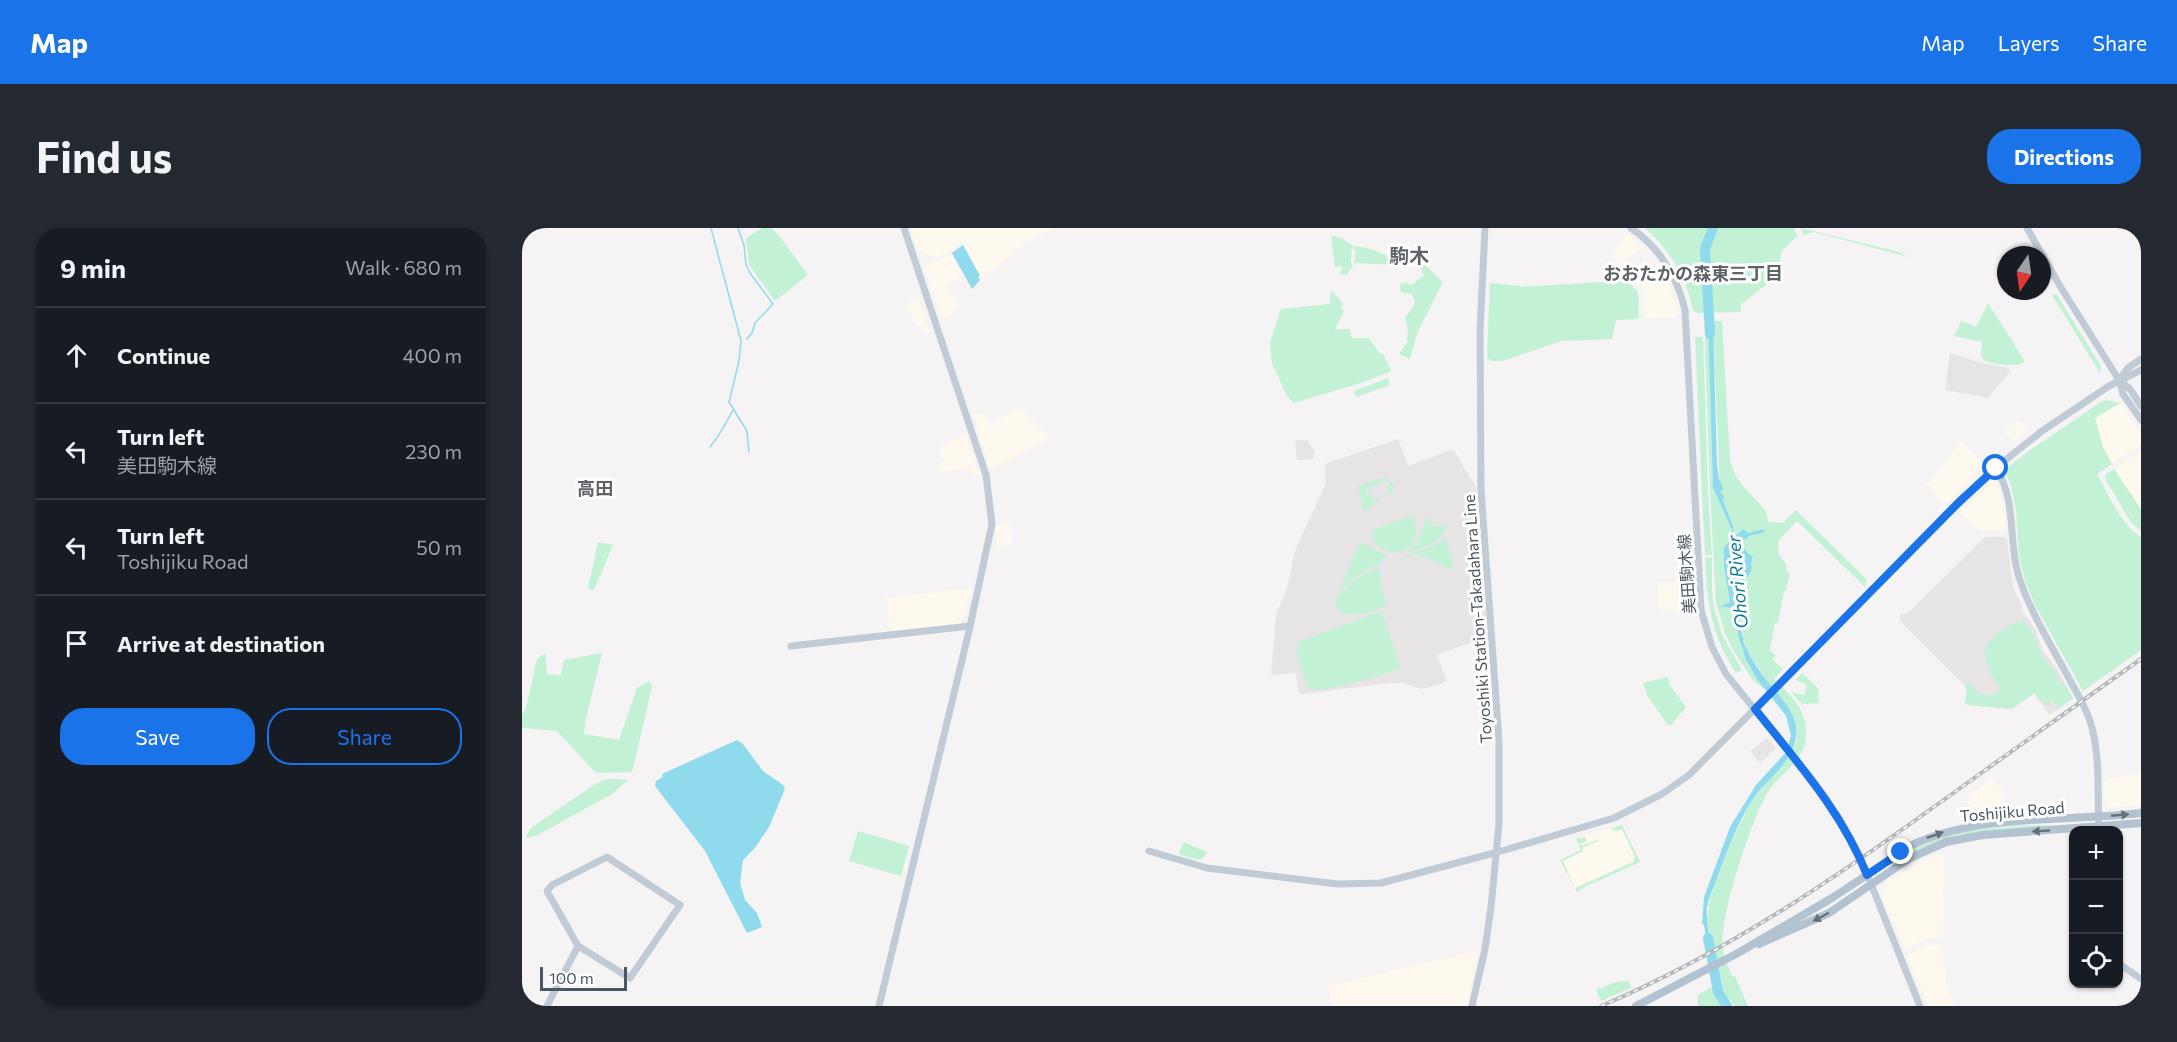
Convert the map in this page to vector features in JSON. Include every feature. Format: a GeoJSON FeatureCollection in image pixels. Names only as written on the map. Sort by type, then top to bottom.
{"type":"FeatureCollection","features":[{"type":"Feature","properties":{"kind":"main road","name":"Toshijiku Road"},"geometry":{"type":"LineString","coordinates":[[1636,1006],[1738,953],[1867,875],[1914,843],[1955,829],[1982,825],[2141,813]]}},
{"type":"Feature","properties":{"kind":"main road","name":"Toshijiku Road"},"geometry":{"type":"LineString","coordinates":[[2120,826],[2141,823]]}},
{"type":"Feature","properties":{"kind":"main road","name":"Toshijiku Road"},"geometry":{"type":"LineString","coordinates":[[1738,953],[1814,921],[1910,858],[1946,842],[1983,835],[2069,831]]}},
{"type":"Feature","properties":{"kind":"street"},"geometry":{"type":"LineString","coordinates":[[879,1006],[970,626],[992,524],[988,490],[979,453],[904,228]]}},
{"type":"Feature","properties":{"kind":"street","name":"Toyoshiki Station-Takadahara Line"},"geometry":{"type":"LineString","coordinates":[[1472,1006],[1485,949],[1498,852],[1499,741],[1480,490],[1480,330],[1485,228]]}},
{"type":"Feature","properties":{"kind":"street","name":"美田駒木線"},"geometry":{"type":"LineString","coordinates":[[1631,228],[1652,245],[1667,264],[1683,302],[1686,318],[1701,610],[1710,641],[1726,674],[1839,818],[1867,875],[1920,1006]]}},
{"type":"Feature","properties":{"kind":"street"},"geometry":{"type":"LineString","coordinates":[[2027,228],[2141,420]]}},
{"type":"Feature","properties":{"kind":"street"},"geometry":{"type":"LineString","coordinates":[[2119,380],[2128,368],[2141,359]]}},
{"type":"Feature","properties":{"kind":"street"},"geometry":{"type":"LineString","coordinates":[[1149,851],[1207,868],[1348,885],[1381,883],[1614,818],[1662,794],[1689,776],[1958,503],[1996,468],[2034,436],[2119,380],[2141,370]]}},
{"type":"Feature","properties":{"kind":"street"},"geometry":{"type":"LineString","coordinates":[[2119,380],[2130,389],[2141,406]]}},
{"type":"Feature","properties":{"kind":"street"},"geometry":{"type":"LineString","coordinates":[[1996,468],[2001,475],[2010,504],[2017,570],[2023,588],[2091,725],[2096,750],[2098,826]]}},
{"type":"Feature","properties":{"kind":"street"},"geometry":{"type":"LineString","coordinates":[[791,646],[970,626]]}},
{"type":"Feature","properties":{"kind":"street"},"geometry":{"type":"LineString","coordinates":[[607,857],[680,905],[630,978],[578,946],[548,891],[552,885],[607,857]]}},
{"type":"Feature","properties":{"kind":"street"},"geometry":{"type":"LineString","coordinates":[[547,1006],[578,946]]}},
{"type":"Feature","properties":{"kind":"street"},"geometry":{"type":"LineString","coordinates":[[2123,966],[2141,979]]}},
{"type":"Feature","properties":{"kind":"shaded area"},"geometry":{"type":"Polygon","coordinates":[[[911,228],[1051,228],[1051,231],[1031,240],[982,278],[962,242],[940,256],[932,256],[917,250],[911,228]]]}},
{"type":"Feature","properties":{"kind":"shaded area"},"geometry":{"type":"Polygon","coordinates":[[[1627,234],[1642,246],[1620,266],[1611,256],[1627,234]]]}},
{"type":"Feature","properties":{"kind":"shaded area"},"geometry":{"type":"Polygon","coordinates":[[[951,254],[963,276],[944,285],[959,305],[948,319],[942,318],[924,266],[951,254]]]}},
{"type":"Feature","properties":{"kind":"shaded area"},"geometry":{"type":"Polygon","coordinates":[[[1656,262],[1672,293],[1678,312],[1675,317],[1645,317],[1643,291],[1634,280],[1656,262]]]}},
{"type":"Feature","properties":{"kind":"shaded area"},"geometry":{"type":"Polygon","coordinates":[[[919,299],[930,332],[928,334],[917,325],[904,304],[919,299]]]}},
{"type":"Feature","properties":{"kind":"shaded area"},"geometry":{"type":"Polygon","coordinates":[[[1950,353],[1982,363],[2009,368],[2010,372],[1988,398],[1945,390],[1950,353]]]}},
{"type":"Feature","properties":{"kind":"shaded area"},"geometry":{"type":"Polygon","coordinates":[[[2120,403],[2141,434],[2141,444],[2112,464],[2103,447],[2095,418],[2120,403]]]}},
{"type":"Feature","properties":{"kind":"shaded area"},"geometry":{"type":"Polygon","coordinates":[[[1019,408],[1048,437],[1047,440],[993,468],[989,465],[973,414],[984,413],[990,424],[1019,408]]]}},
{"type":"Feature","properties":{"kind":"shaded area"},"geometry":{"type":"Polygon","coordinates":[[[2019,420],[2027,431],[2014,441],[2003,431],[2019,420]]]}},
{"type":"Feature","properties":{"kind":"shaded area"},"geometry":{"type":"Polygon","coordinates":[[[965,434],[979,474],[973,477],[971,467],[937,473],[937,466],[944,461],[939,448],[965,434]]]}},
{"type":"Feature","properties":{"kind":"shaded area"},"geometry":{"type":"Polygon","coordinates":[[[1398,439],[1408,466],[1453,449],[1476,487],[1488,636],[1437,655],[1447,681],[1437,685],[1421,689],[1405,683],[1391,683],[1299,693],[1296,673],[1271,675],[1276,615],[1287,588],[1296,548],[1326,484],[1325,464],[1398,439]]]}},
{"type":"Feature","properties":{"kind":"shaded area"},"geometry":{"type":"Polygon","coordinates":[[[1295,440],[1307,440],[1315,452],[1313,459],[1297,460],[1295,440]]]}},
{"type":"Feature","properties":{"kind":"shaded area"},"geometry":{"type":"Polygon","coordinates":[[[1961,440],[1984,466],[1945,504],[1926,484],[1945,464],[1961,440]]]}},
{"type":"Feature","properties":{"kind":"shaded area"},"geometry":{"type":"Polygon","coordinates":[[[2141,451],[2141,509],[2114,469],[2141,451]]]}},
{"type":"Feature","properties":{"kind":"shaded area"},"geometry":{"type":"Polygon","coordinates":[[[1992,482],[1997,483],[2002,497],[2006,528],[2003,531],[1980,531],[1960,512],[1992,482]]]}},
{"type":"Feature","properties":{"kind":"shaded area"},"geometry":{"type":"Polygon","coordinates":[[[1010,524],[1012,545],[997,547],[996,527],[1010,524]]]}},
{"type":"Feature","properties":{"kind":"shaded area"},"geometry":{"type":"Polygon","coordinates":[[[1985,537],[2007,539],[2013,588],[2022,607],[2020,608],[2036,630],[2043,651],[2057,669],[2073,698],[2050,715],[2034,693],[2012,709],[1967,705],[1965,703],[1967,688],[1900,621],[1900,614],[1908,613],[1985,537]]]}},
{"type":"Feature","properties":{"kind":"shaded area"},"geometry":{"type":"Polygon","coordinates":[[[1690,582],[1692,607],[1689,610],[1659,610],[1657,583],[1690,582]]]}},
{"type":"Feature","properties":{"kind":"shaded area"},"geometry":{"type":"Polygon","coordinates":[[[972,588],[960,624],[894,631],[890,629],[886,598],[972,588]]]}},
{"type":"Feature","properties":{"kind":"shaded area"},"geometry":{"type":"Polygon","coordinates":[[[1767,738],[1776,748],[1760,763],[1750,751],[1767,738]]]}},
{"type":"Feature","properties":{"kind":"shaded area"},"geometry":{"type":"Polygon","coordinates":[[[2141,773],[2141,805],[2110,808],[2105,803],[2104,782],[2107,779],[2141,773]]]}},
{"type":"Feature","properties":{"kind":"shaded area"},"geometry":{"type":"Polygon","coordinates":[[[1991,779],[1998,787],[2003,786],[2005,815],[1974,817],[1970,814],[1969,795],[1991,779]]]}},
{"type":"Feature","properties":{"kind":"shaded area"},"geometry":{"type":"Polygon","coordinates":[[[1622,825],[1640,862],[1587,885],[1577,892],[1560,860],[1581,850],[1576,839],[1622,825]]]}},
{"type":"Feature","properties":{"kind":"shaded area"},"geometry":{"type":"Polygon","coordinates":[[[1940,853],[1944,855],[1943,936],[1922,940],[1907,949],[1904,947],[1883,899],[1888,882],[1940,853]]]}},
{"type":"Feature","properties":{"kind":"shaded area"},"geometry":{"type":"Polygon","coordinates":[[[1941,944],[1948,991],[1954,1006],[1928,1006],[1908,958],[1924,946],[1941,944]]]}},
{"type":"Feature","properties":{"kind":"shaded area"},"geometry":{"type":"Polygon","coordinates":[[[1478,951],[1467,1006],[1332,1006],[1328,986],[1478,951]]]}},
{"type":"Feature","properties":{"kind":"green space"},"geometry":{"type":"Polygon","coordinates":[[[762,228],[771,228],[780,237],[808,275],[775,301],[749,265],[746,238],[762,228]]]}},
{"type":"Feature","properties":{"kind":"green space"},"geometry":{"type":"Polygon","coordinates":[[[1645,228],[1794,228],[1797,236],[1782,251],[1775,278],[1741,304],[1741,312],[1697,313],[1693,310],[1682,276],[1670,255],[1645,228]]]}},
{"type":"Feature","properties":{"kind":"green space"},"geometry":{"type":"Polygon","coordinates":[[[1800,228],[1899,252],[1909,257],[1813,232],[1804,235],[1800,228]]]}},
{"type":"Feature","properties":{"kind":"green space"},"geometry":{"type":"Polygon","coordinates":[[[1331,235],[1354,246],[1368,248],[1398,260],[1397,265],[1354,263],[1356,252],[1352,247],[1353,266],[1346,275],[1340,274],[1343,266],[1335,267],[1331,235]]]}},
{"type":"Feature","properties":{"kind":"green space"},"geometry":{"type":"Polygon","coordinates":[[[1424,253],[1427,267],[1443,282],[1417,333],[1410,359],[1399,354],[1408,341],[1405,318],[1414,306],[1415,300],[1411,294],[1401,292],[1400,284],[1408,282],[1409,285],[1414,284],[1424,276],[1420,266],[1417,267],[1415,263],[1421,260],[1419,256],[1424,253]]]}},
{"type":"Feature","properties":{"kind":"green space"},"geometry":{"type":"Polygon","coordinates":[[[1616,271],[1638,292],[1639,317],[1638,319],[1616,320],[1612,339],[1561,341],[1503,361],[1490,361],[1487,357],[1490,283],[1520,287],[1604,282],[1616,271]]]}},
{"type":"Feature","properties":{"kind":"green space"},"geometry":{"type":"Polygon","coordinates":[[[1332,291],[1343,304],[1341,307],[1344,311],[1335,329],[1350,329],[1352,338],[1368,338],[1384,355],[1391,371],[1364,382],[1294,403],[1287,396],[1272,363],[1270,342],[1281,309],[1330,304],[1332,291]]]}},
{"type":"Feature","properties":{"kind":"green space"},"geometry":{"type":"Polygon","coordinates":[[[2052,295],[2057,295],[2101,366],[2100,373],[2052,295]]]}},
{"type":"Feature","properties":{"kind":"green space"},"geometry":{"type":"Polygon","coordinates":[[[1988,303],[2024,360],[2023,363],[2007,365],[1988,362],[1981,355],[1982,342],[1954,336],[1961,321],[1976,327],[1988,303]]]}},
{"type":"Feature","properties":{"kind":"green space"},"geometry":{"type":"Polygon","coordinates":[[[1706,321],[1708,321],[1713,488],[1732,530],[1731,539],[1724,548],[1724,567],[1730,602],[1720,606],[1730,608],[1746,659],[1765,687],[1764,689],[1753,680],[1733,650],[1716,603],[1710,491],[1706,321]]]}},
{"type":"Feature","properties":{"kind":"green space"},"geometry":{"type":"Polygon","coordinates":[[[1713,321],[1722,321],[1730,461],[1735,475],[1765,510],[1769,522],[1783,523],[1796,510],[1867,580],[1865,587],[1797,521],[1778,541],[1779,555],[1787,565],[1786,572],[1790,573],[1778,623],[1775,623],[1770,650],[1776,656],[1772,659],[1783,669],[1774,679],[1801,711],[1806,737],[1801,754],[1768,792],[1753,824],[1737,870],[1726,917],[1723,936],[1725,960],[1748,1006],[1734,1006],[1731,1000],[1722,993],[1707,921],[1710,898],[1730,844],[1751,802],[1792,753],[1797,741],[1796,725],[1746,649],[1739,615],[1743,593],[1740,584],[1751,566],[1753,557],[1745,550],[1744,540],[1764,529],[1748,533],[1743,529],[1734,537],[1733,526],[1720,492],[1713,321]]]}},
{"type":"Feature","properties":{"kind":"green space"},"geometry":{"type":"Polygon","coordinates":[[[1695,337],[1703,337],[1712,555],[1705,555],[1695,337]]]}},
{"type":"Feature","properties":{"kind":"green space"},"geometry":{"type":"Polygon","coordinates":[[[1388,378],[1390,385],[1356,397],[1354,391],[1388,378]]]}},
{"type":"Feature","properties":{"kind":"green space"},"geometry":{"type":"Polygon","coordinates":[[[2104,400],[2120,403],[2095,418],[2103,447],[2112,464],[2097,474],[2121,517],[2141,537],[2141,650],[2083,691],[2035,605],[2025,581],[2019,556],[2016,510],[2006,474],[2007,468],[2030,450],[2104,400]]]}},
{"type":"Feature","properties":{"kind":"green space"},"geometry":{"type":"Polygon","coordinates":[[[2114,469],[2141,509],[2141,531],[2130,521],[2105,478],[2106,474],[2114,469]]]}},
{"type":"Feature","properties":{"kind":"green space"},"geometry":{"type":"Polygon","coordinates":[[[1388,478],[1394,485],[1389,496],[1382,496],[1389,493],[1388,480],[1366,489],[1367,494],[1371,493],[1373,499],[1377,498],[1378,501],[1365,511],[1363,510],[1358,486],[1388,478]]]}},
{"type":"Feature","properties":{"kind":"green space"},"geometry":{"type":"Polygon","coordinates":[[[1412,515],[1416,525],[1415,535],[1407,548],[1391,552],[1374,542],[1371,531],[1412,515]]]}},
{"type":"Feature","properties":{"kind":"green space"},"geometry":{"type":"Polygon","coordinates":[[[1427,516],[1433,526],[1447,526],[1435,541],[1407,553],[1418,541],[1427,516]]]}},
{"type":"Feature","properties":{"kind":"green space"},"geometry":{"type":"Polygon","coordinates":[[[1445,537],[1454,568],[1418,554],[1404,559],[1406,556],[1437,544],[1445,537]]]}},
{"type":"Feature","properties":{"kind":"green space"},"geometry":{"type":"Polygon","coordinates":[[[598,542],[613,545],[594,590],[588,589],[598,542]]]}},
{"type":"Feature","properties":{"kind":"green space"},"geometry":{"type":"Polygon","coordinates":[[[1363,543],[1386,555],[1380,563],[1362,572],[1339,592],[1358,546],[1363,543]]]}},
{"type":"Feature","properties":{"kind":"green space"},"geometry":{"type":"Polygon","coordinates":[[[1712,557],[1714,608],[1722,635],[1742,670],[1736,673],[1721,645],[1709,604],[1705,558],[1712,557]]]}},
{"type":"Feature","properties":{"kind":"green space"},"geometry":{"type":"Polygon","coordinates":[[[1377,568],[1380,571],[1381,588],[1387,605],[1355,614],[1348,614],[1336,608],[1335,598],[1363,574],[1377,568]]]}},
{"type":"Feature","properties":{"kind":"green space"},"geometry":{"type":"Polygon","coordinates":[[[1382,611],[1400,669],[1326,689],[1308,688],[1297,654],[1298,642],[1382,611]]]}},
{"type":"Feature","properties":{"kind":"green space"},"geometry":{"type":"Polygon","coordinates":[[[2023,620],[2034,634],[2043,658],[2055,672],[2059,683],[2064,683],[2073,698],[2059,709],[2053,701],[2047,705],[2043,700],[2040,701],[2034,693],[2012,709],[1967,705],[1965,686],[1969,683],[1978,693],[1991,696],[2003,688],[1992,676],[1985,657],[1985,650],[1997,634],[2017,621],[2019,623],[2023,620]]]}},
{"type":"Feature","properties":{"kind":"green space"},"geometry":{"type":"Polygon","coordinates":[[[546,653],[547,674],[561,675],[564,660],[602,653],[584,734],[619,740],[637,688],[650,681],[652,687],[632,772],[596,773],[557,731],[522,728],[522,716],[526,708],[537,659],[546,653]]]}},
{"type":"Feature","properties":{"kind":"green space"},"geometry":{"type":"Polygon","coordinates":[[[1802,673],[1818,688],[1819,703],[1802,704],[1791,692],[1804,695],[1807,684],[1795,680],[1802,673]]]}},
{"type":"Feature","properties":{"kind":"green space"},"geometry":{"type":"Polygon","coordinates":[[[1668,677],[1670,685],[1686,707],[1671,725],[1668,725],[1648,697],[1643,683],[1668,677]]]}},
{"type":"Feature","properties":{"kind":"green space"},"geometry":{"type":"Polygon","coordinates":[[[607,779],[628,780],[612,794],[536,836],[525,838],[531,828],[595,784],[607,779]]]}},
{"type":"Feature","properties":{"kind":"green space"},"geometry":{"type":"Polygon","coordinates":[[[1622,825],[1640,862],[1587,885],[1577,892],[1560,860],[1581,850],[1576,839],[1586,837],[1586,841],[1580,844],[1581,846],[1598,841],[1582,848],[1583,851],[1563,861],[1575,888],[1633,862],[1635,857],[1622,829],[1617,831],[1610,829],[1622,825]]]}},
{"type":"Feature","properties":{"kind":"green space"},"geometry":{"type":"Polygon","coordinates":[[[2035,825],[2059,826],[1959,835],[1903,855],[1951,835],[1983,829],[2035,825]]]}},
{"type":"Feature","properties":{"kind":"green space"},"geometry":{"type":"Polygon","coordinates":[[[858,831],[909,846],[901,876],[849,861],[858,831]]]}},
{"type":"Feature","properties":{"kind":"green space"},"geometry":{"type":"Polygon","coordinates":[[[1184,842],[1207,852],[1199,860],[1181,855],[1179,852],[1184,842]]]}},
{"type":"Feature","properties":{"kind":"green space"},"geometry":{"type":"Polygon","coordinates":[[[1629,981],[1631,988],[1601,1001],[1596,990],[1615,982],[1629,981]]]}},
{"type":"Feature","properties":{"kind":"green space"},"geometry":{"type":"Polygon","coordinates":[[[1714,986],[1721,1006],[1698,1006],[1698,995],[1714,986]]]}},
{"type":"Feature","properties":{"kind":"water"},"geometry":{"type":"Polygon","coordinates":[[[963,245],[980,276],[978,277],[980,280],[972,289],[952,253],[963,245]]]}},
{"type":"Feature","properties":{"kind":"water"},"geometry":{"type":"Polygon","coordinates":[[[1708,321],[1713,321],[1717,465],[1723,488],[1720,492],[1724,496],[1723,500],[1733,526],[1734,537],[1743,529],[1748,533],[1764,529],[1765,532],[1749,536],[1744,540],[1745,550],[1753,557],[1751,571],[1741,586],[1741,590],[1746,592],[1748,599],[1746,614],[1739,616],[1743,641],[1768,683],[1791,712],[1796,726],[1796,737],[1788,758],[1751,802],[1729,846],[1707,908],[1707,924],[1712,949],[1708,951],[1702,924],[1704,897],[1730,827],[1756,785],[1787,751],[1791,735],[1786,716],[1757,679],[1746,660],[1735,617],[1730,608],[1720,606],[1730,602],[1724,567],[1724,548],[1731,539],[1732,530],[1713,488],[1708,321]]]}},
{"type":"Feature","properties":{"kind":"water"},"geometry":{"type":"Polygon","coordinates":[[[737,740],[742,743],[763,771],[783,785],[785,789],[769,827],[755,848],[743,860],[740,883],[745,900],[757,913],[762,927],[747,933],[705,851],[655,786],[656,781],[663,777],[662,774],[737,740]]]}},
{"type":"Feature","properties":{"kind":"waterway"},"geometry":{"type":"LineString","coordinates":[[711,228],[741,341],[739,361],[729,402],[747,431],[749,452]]}},
{"type":"Feature","properties":{"kind":"waterway"},"geometry":{"type":"LineString","coordinates":[[738,228],[744,245],[746,265],[773,304],[755,323],[747,339]]}},
{"type":"Feature","properties":{"kind":"waterway","name":"Ohori River"},"geometry":{"type":"LineString","coordinates":[[1710,334],[1705,249],[1713,228]]}},
{"type":"Feature","properties":{"kind":"waterway"},"geometry":{"type":"LineString","coordinates":[[710,447],[733,410]]}},
{"type":"Feature","properties":{"kind":"waterway","name":"Ohori River"},"geometry":{"type":"LineString","coordinates":[[1708,938],[1718,992],[1727,1006]]}},
{"type":"Feature","properties":{"kind":"railway"},"geometry":{"type":"LineString","coordinates":[[1601,1006],[1698,959],[1792,904],[1882,844],[2141,659]]}},
{"type":"Feature","properties":{"kind":"district","name":"駒木"},"geometry":{"type":"Point","coordinates":[1409,255]}},
{"type":"Feature","properties":{"kind":"district","name":"おおたかの森東三丁目"},"geometry":{"type":"Point","coordinates":[1693,273]}},
{"type":"Feature","properties":{"kind":"district","name":"高田"},"geometry":{"type":"Point","coordinates":[595,488]}},
{"type":"Feature","properties":{"kind":"route"},"geometry":{"type":"LineString","coordinates":[[1901,852],[1867,875],[1838,816],[1755,709],[1958,503],[1996,468]]}}]}
